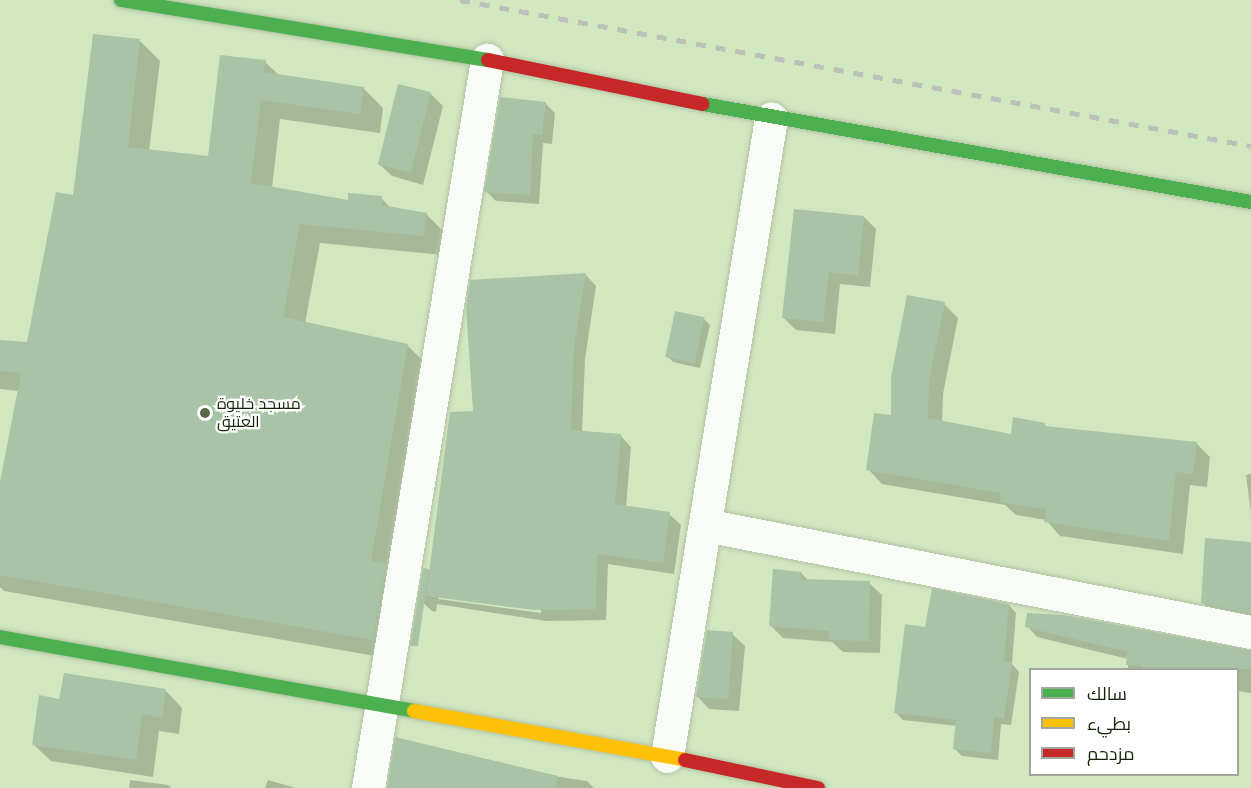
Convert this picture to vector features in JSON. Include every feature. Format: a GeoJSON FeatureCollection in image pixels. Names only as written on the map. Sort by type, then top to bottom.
{"type":"FeatureCollection","features":[{"type":"Feature","properties":{"kind":"street"},"geometry":{"type":"LineString","coordinates":[[121,0],[487,60],[771,118],[1251,202]]}},
{"type":"Feature","properties":{"kind":"street"},"geometry":{"type":"LineString","coordinates":[[368,788],[378,706],[487,60]]}},
{"type":"Feature","properties":{"kind":"street"},"geometry":{"type":"LineString","coordinates":[[667,756],[771,118]]}},
{"type":"Feature","properties":{"kind":"street"},"geometry":{"type":"LineString","coordinates":[[705,525],[1251,632]]}},
{"type":"Feature","properties":{"kind":"street"},"geometry":{"type":"LineString","coordinates":[[0,637],[667,756],[818,788]]}},
{"type":"Feature","properties":{"kind":"building","name":"مسجد خليوة العتيق"},"geometry":{"type":"Polygon","coordinates":[[[93,34],[140,39],[128,147],[208,156],[220,55],[266,60],[264,72],[364,87],[360,114],[261,100],[251,183],[348,200],[348,193],[382,196],[381,205],[427,213],[423,236],[300,224],[283,317],[408,344],[371,561],[386,563],[373,640],[0,575],[0,482],[21,373],[0,371],[0,340],[27,342],[56,192],[73,195],[93,34]]]}},
{"type":"Feature","properties":{"kind":"building"},"geometry":{"type":"Polygon","coordinates":[[[398,84],[431,92],[411,173],[378,165],[398,84]]]}},
{"type":"Feature","properties":{"kind":"building"},"geometry":{"type":"Polygon","coordinates":[[[500,97],[546,102],[542,135],[533,134],[530,195],[484,192],[500,97]]]}},
{"type":"Feature","properties":{"kind":"building"},"geometry":{"type":"Polygon","coordinates":[[[794,209],[864,216],[858,276],[829,272],[823,322],[782,318],[794,209]]]}},
{"type":"Feature","properties":{"kind":"building"},"geometry":{"type":"Polygon","coordinates":[[[586,273],[574,347],[571,430],[621,434],[615,504],[670,512],[663,563],[597,554],[596,609],[534,610],[426,596],[450,412],[473,411],[466,307],[470,280],[586,273]]]}},
{"type":"Feature","properties":{"kind":"building"},"geometry":{"type":"Polygon","coordinates":[[[907,295],[945,302],[929,380],[928,418],[1011,434],[1013,417],[1045,423],[1045,426],[1197,442],[1193,474],[1176,472],[1169,541],[1044,522],[1046,509],[1000,502],[1001,493],[866,470],[874,413],[891,415],[891,377],[907,295]]]}},
{"type":"Feature","properties":{"kind":"building"},"geometry":{"type":"Polygon","coordinates":[[[675,311],[704,317],[695,363],[665,357],[675,311]]]}},
{"type":"Feature","properties":{"kind":"building"},"geometry":{"type":"Polygon","coordinates":[[[1205,538],[1251,542],[1251,613],[1201,603],[1205,538]]]}},
{"type":"Feature","properties":{"kind":"building"},"geometry":{"type":"Polygon","coordinates":[[[423,568],[429,569],[418,646],[410,646],[423,568]]]}},
{"type":"Feature","properties":{"kind":"building"},"geometry":{"type":"Polygon","coordinates":[[[773,569],[802,572],[801,579],[870,581],[869,641],[829,640],[829,631],[769,626],[773,569]]]}},
{"type":"Feature","properties":{"kind":"building"},"geometry":{"type":"Polygon","coordinates":[[[932,588],[1009,604],[1004,661],[1012,663],[1004,719],[994,717],[991,753],[953,749],[956,720],[894,713],[905,624],[925,627],[932,588]]]}},
{"type":"Feature","properties":{"kind":"building"},"geometry":{"type":"Polygon","coordinates":[[[1027,613],[1064,615],[1251,650],[1251,669],[1142,668],[1142,665],[1126,665],[1127,652],[1025,627],[1027,613]]]}},
{"type":"Feature","properties":{"kind":"building"},"geometry":{"type":"Polygon","coordinates":[[[707,630],[733,632],[728,699],[696,697],[707,630]]]}},
{"type":"Feature","properties":{"kind":"building"},"geometry":{"type":"Polygon","coordinates":[[[64,673],[166,689],[162,718],[142,714],[136,760],[32,745],[39,695],[59,699],[64,673]]]}},
{"type":"Feature","properties":{"kind":"building"},"geometry":{"type":"Polygon","coordinates":[[[395,737],[558,776],[556,788],[387,788],[395,737]]]}},
{"type":"Feature","properties":{"kind":"railway"},"geometry":{"type":"LineString","coordinates":[[460,0],[1251,146]]}},
{"type":"Feature","properties":{"kind":"traffic: fast"},"geometry":{"type":"LineString","coordinates":[[121,0],[488,60]]}},
{"type":"Feature","properties":{"kind":"traffic: fast"},"geometry":{"type":"LineString","coordinates":[[703,104],[1251,202]]}},
{"type":"Feature","properties":{"kind":"traffic: fast"},"geometry":{"type":"LineString","coordinates":[[0,637],[414,711]]}},
{"type":"Feature","properties":{"kind":"traffic: slow"},"geometry":{"type":"LineString","coordinates":[[414,711],[685,760]]}},
{"type":"Feature","properties":{"kind":"traffic: jam"},"geometry":{"type":"LineString","coordinates":[[488,60],[703,104]]}},
{"type":"Feature","properties":{"kind":"traffic: jam"},"geometry":{"type":"LineString","coordinates":[[685,760],[818,788]]}},
{"type":"Feature","properties":{"kind":"place","name":"مسجد خليوة العتيق"},"geometry":{"type":"Point","coordinates":[205,413]}}]}
